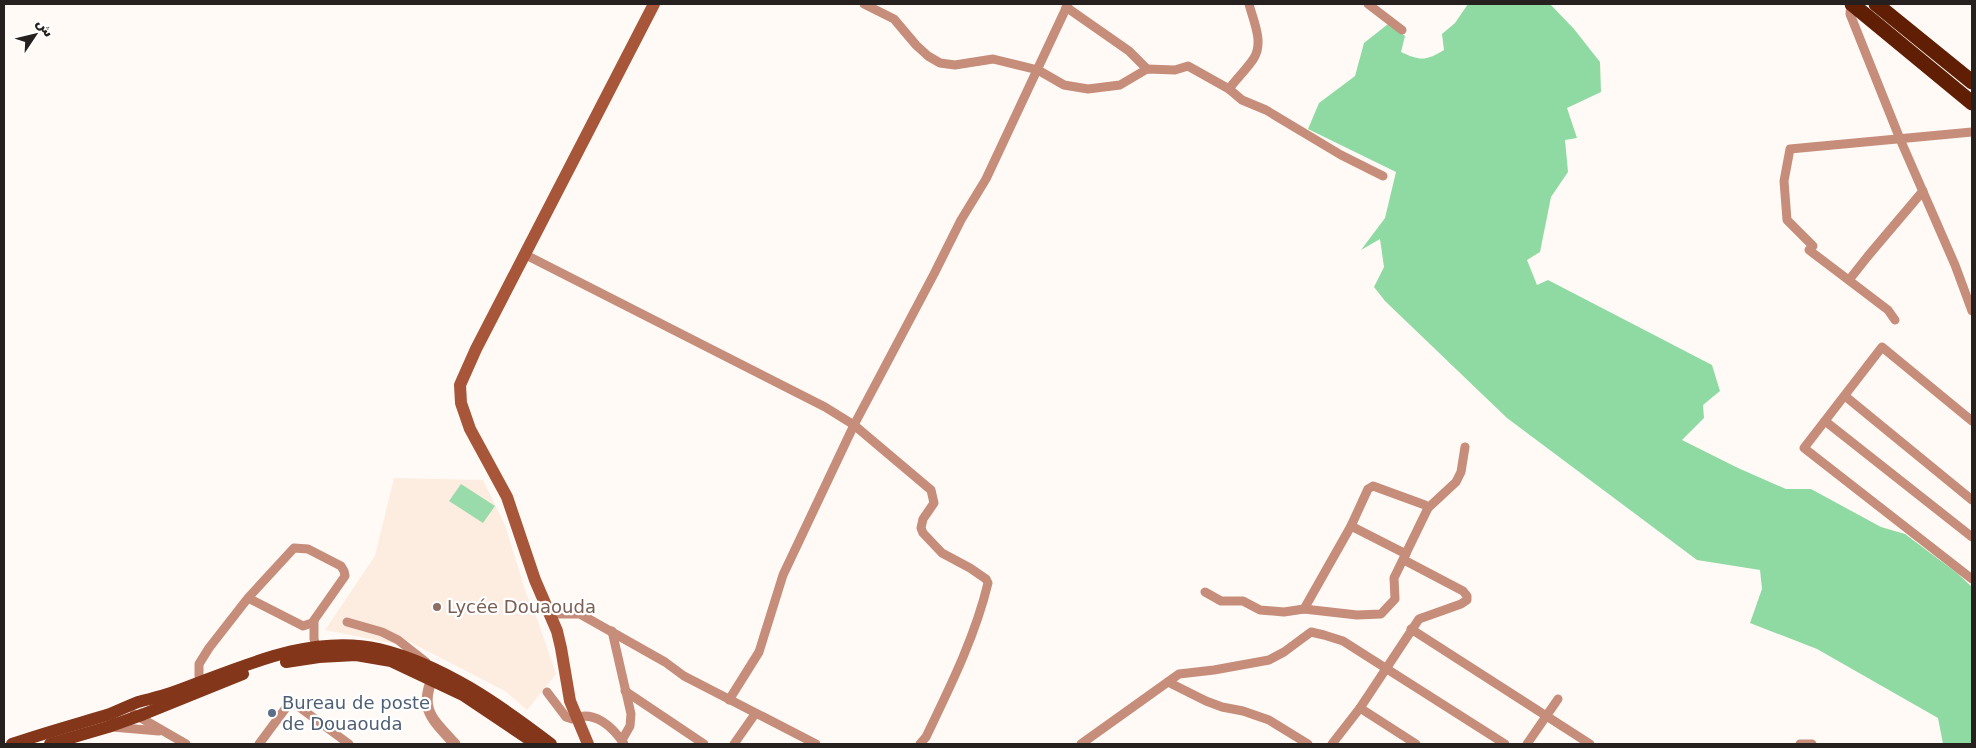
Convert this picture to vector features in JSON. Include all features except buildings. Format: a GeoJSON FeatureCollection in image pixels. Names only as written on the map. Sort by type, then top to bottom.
{"type":"FeatureCollection","features":[{"type":"Feature","properties":{"kind":"highway"},"geometry":{"type":"LineString","coordinates":[[1851,4],[1972,102]]}},
{"type":"Feature","properties":{"kind":"highway"},"geometry":{"type":"LineString","coordinates":[[1876,4],[1972,82]]}},
{"type":"Feature","properties":{"kind":"highway"},"geometry":{"type":"LineString","coordinates":[[1881,4],[1904,26]]}},
{"type":"Feature","properties":{"kind":"main road"},"geometry":{"type":"LineString","coordinates":[[588,744],[570,701],[562,648],[550,614],[535,580],[508,497],[470,429],[461,403],[460,385],[476,349],[654,4]]}},
{"type":"Feature","properties":{"kind":"main road"},"geometry":{"type":"LineString","coordinates":[[50,744],[108,727],[245,674],[317,652]]}},
{"type":"Feature","properties":{"kind":"main road"},"geometry":{"type":"LineString","coordinates":[[12,744],[170,693],[271,657],[317,652],[378,658],[434,675],[491,701],[551,744]]}},
{"type":"Feature","properties":{"kind":"main road"},"geometry":{"type":"LineString","coordinates":[[434,675],[536,744]]}},
{"type":"Feature","properties":{"kind":"street"},"geometry":{"type":"LineString","coordinates":[[864,4],[894,19],[916,45],[928,56],[940,63],[955,65],[993,60],[1038,70],[1064,85],[1088,89],[1120,85],[1147,69],[1175,70],[1188,66],[1229,89],[1242,100],[1266,110],[1341,155],[1383,176]]}},
{"type":"Feature","properties":{"kind":"street"},"geometry":{"type":"LineString","coordinates":[[1229,89],[1254,58],[1258,50],[1258,38],[1249,4]]}},
{"type":"Feature","properties":{"kind":"street"},"geometry":{"type":"LineString","coordinates":[[1368,4],[1402,30]]}},
{"type":"Feature","properties":{"kind":"street"},"geometry":{"type":"LineString","coordinates":[[1851,4],[1850,14],[1900,138],[1955,265],[1972,311]]}},
{"type":"Feature","properties":{"kind":"street"},"geometry":{"type":"LineString","coordinates":[[729,700],[759,652],[783,575],[854,425],[934,274],[960,220],[986,179],[1067,6],[1129,51],[1147,69]]}},
{"type":"Feature","properties":{"kind":"street"},"geometry":{"type":"LineString","coordinates":[[1896,320],[1888,310],[1809,250],[1813,246],[1787,220],[1784,181],[1790,150],[1972,132]]}},
{"type":"Feature","properties":{"kind":"street"},"geometry":{"type":"LineString","coordinates":[[1849,280],[1923,191]]}},
{"type":"Feature","properties":{"kind":"street"},"geometry":{"type":"LineString","coordinates":[[526,255],[825,407],[854,425],[931,490],[934,503],[923,519],[921,528],[923,533],[942,553],[970,568],[986,579],[988,583],[984,602],[964,658],[926,737],[920,744]]}},
{"type":"Feature","properties":{"kind":"street"},"geometry":{"type":"LineString","coordinates":[[1972,421],[1882,347],[1804,448],[1972,579]]}},
{"type":"Feature","properties":{"kind":"street"},"geometry":{"type":"LineString","coordinates":[[1845,396],[1972,500]]}},
{"type":"Feature","properties":{"kind":"street"},"geometry":{"type":"LineString","coordinates":[[1825,421],[1972,537]]}},
{"type":"Feature","properties":{"kind":"street"},"geometry":{"type":"LineString","coordinates":[[1205,592],[1221,601],[1243,602],[1260,610],[1284,612],[1304,609],[1357,615],[1381,614],[1395,599],[1394,578],[1428,508],[1456,482],[1461,472],[1465,447]]}},
{"type":"Feature","properties":{"kind":"street"},"geometry":{"type":"LineString","coordinates":[[1304,609],[1351,526],[1368,489],[1373,486],[1425,505],[1428,508]]}},
{"type":"Feature","properties":{"kind":"street"},"geometry":{"type":"LineString","coordinates":[[1332,744],[1360,708],[1419,619],[1461,604],[1467,600],[1467,596],[1463,591],[1351,526]]}},
{"type":"Feature","properties":{"kind":"street"},"geometry":{"type":"LineString","coordinates":[[201,681],[198,676],[199,664],[209,648],[248,598],[294,548],[304,548],[341,566],[345,574],[314,621],[309,625],[303,626],[248,598]]}},
{"type":"Feature","properties":{"kind":"street"},"geometry":{"type":"LineString","coordinates":[[550,614],[580,614],[665,662],[684,676],[816,744]]}},
{"type":"Feature","properties":{"kind":"street"},"geometry":{"type":"LineString","coordinates":[[314,621],[317,652]]}},
{"type":"Feature","properties":{"kind":"street"},"geometry":{"type":"LineString","coordinates":[[348,622],[382,632],[398,640],[434,675],[426,694],[428,712],[452,741],[459,744]]}},
{"type":"Feature","properties":{"kind":"street"},"geometry":{"type":"LineString","coordinates":[[1411,629],[1590,744]]}},
{"type":"Feature","properties":{"kind":"street"},"geometry":{"type":"LineString","coordinates":[[548,692],[566,718],[594,717],[610,726],[623,742],[630,726],[631,714],[612,631]]}},
{"type":"Feature","properties":{"kind":"street"},"geometry":{"type":"LineString","coordinates":[[1081,744],[1179,674],[1269,660],[1284,652],[1311,632],[1324,634],[1343,641],[1505,744]]}},
{"type":"Feature","properties":{"kind":"street"},"geometry":{"type":"LineString","coordinates":[[1168,682],[1222,707],[1243,711],[1270,720],[1308,744]]}},
{"type":"Feature","properties":{"kind":"street"},"geometry":{"type":"LineString","coordinates":[[625,691],[704,744]]}},
{"type":"Feature","properties":{"kind":"street"},"geometry":{"type":"LineString","coordinates":[[1527,744],[1558,699]]}},
{"type":"Feature","properties":{"kind":"street"},"geometry":{"type":"LineString","coordinates":[[259,744],[291,701],[349,744]]}},
{"type":"Feature","properties":{"kind":"street"},"geometry":{"type":"LineString","coordinates":[[138,702],[136,707],[140,715]]}},
{"type":"Feature","properties":{"kind":"street"},"geometry":{"type":"LineString","coordinates":[[1360,708],[1416,744]]}},
{"type":"Feature","properties":{"kind":"street"},"geometry":{"type":"LineString","coordinates":[[121,709],[140,715],[167,734],[186,744]]}},
{"type":"Feature","properties":{"kind":"street"},"geometry":{"type":"LineString","coordinates":[[157,709],[153,715],[154,718],[167,734]]}},
{"type":"Feature","properties":{"kind":"street"},"geometry":{"type":"LineString","coordinates":[[734,744],[755,714]]}},
{"type":"Feature","properties":{"kind":"street"},"geometry":{"type":"LineString","coordinates":[[108,727],[156,730],[167,734]]}},
{"type":"Feature","properties":{"kind":"street"},"geometry":{"type":"LineString","coordinates":[[1800,744],[1812,744]]}},
{"type":"Feature","properties":{"kind":"shaded area","name":"Lycée Douaouda"},"geometry":{"type":"Polygon","coordinates":[[[394,478],[483,480],[505,525],[526,593],[538,621],[556,674],[527,710],[505,691],[400,637],[396,644],[325,630],[375,556],[394,478]]]}},
{"type":"Feature","properties":{"kind":"green space"},"geometry":{"type":"Polygon","coordinates":[[[1468,4],[1550,4],[1574,29],[1600,62],[1601,92],[1567,108],[1577,138],[1565,140],[1568,172],[1551,197],[1540,252],[1527,260],[1537,285],[1548,280],[1712,365],[1720,391],[1703,405],[1704,418],[1682,440],[1786,489],[1811,489],[1881,527],[1905,534],[1957,573],[1972,587],[1972,744],[1943,744],[1938,718],[1817,649],[1750,623],[1762,589],[1760,570],[1697,560],[1507,418],[1385,301],[1374,287],[1384,267],[1380,239],[1361,250],[1385,218],[1396,172],[1308,129],[1319,103],[1355,76],[1364,43],[1388,24],[1405,36],[1401,52],[1413,57],[1427,58],[1444,50],[1442,34],[1455,23],[1468,4]]]}},
{"type":"Feature","properties":{"kind":"green space"},"geometry":{"type":"Polygon","coordinates":[[[461,484],[495,506],[483,523],[449,501],[461,484]]]}},
{"type":"Feature","properties":{"kind":"place","name":"Lycée Douaouda"},"geometry":{"type":"Point","coordinates":[437,607]}},
{"type":"Feature","properties":{"kind":"place","name":"Bureau de poste de Douaouda"},"geometry":{"type":"Point","coordinates":[272,713]}}]}
